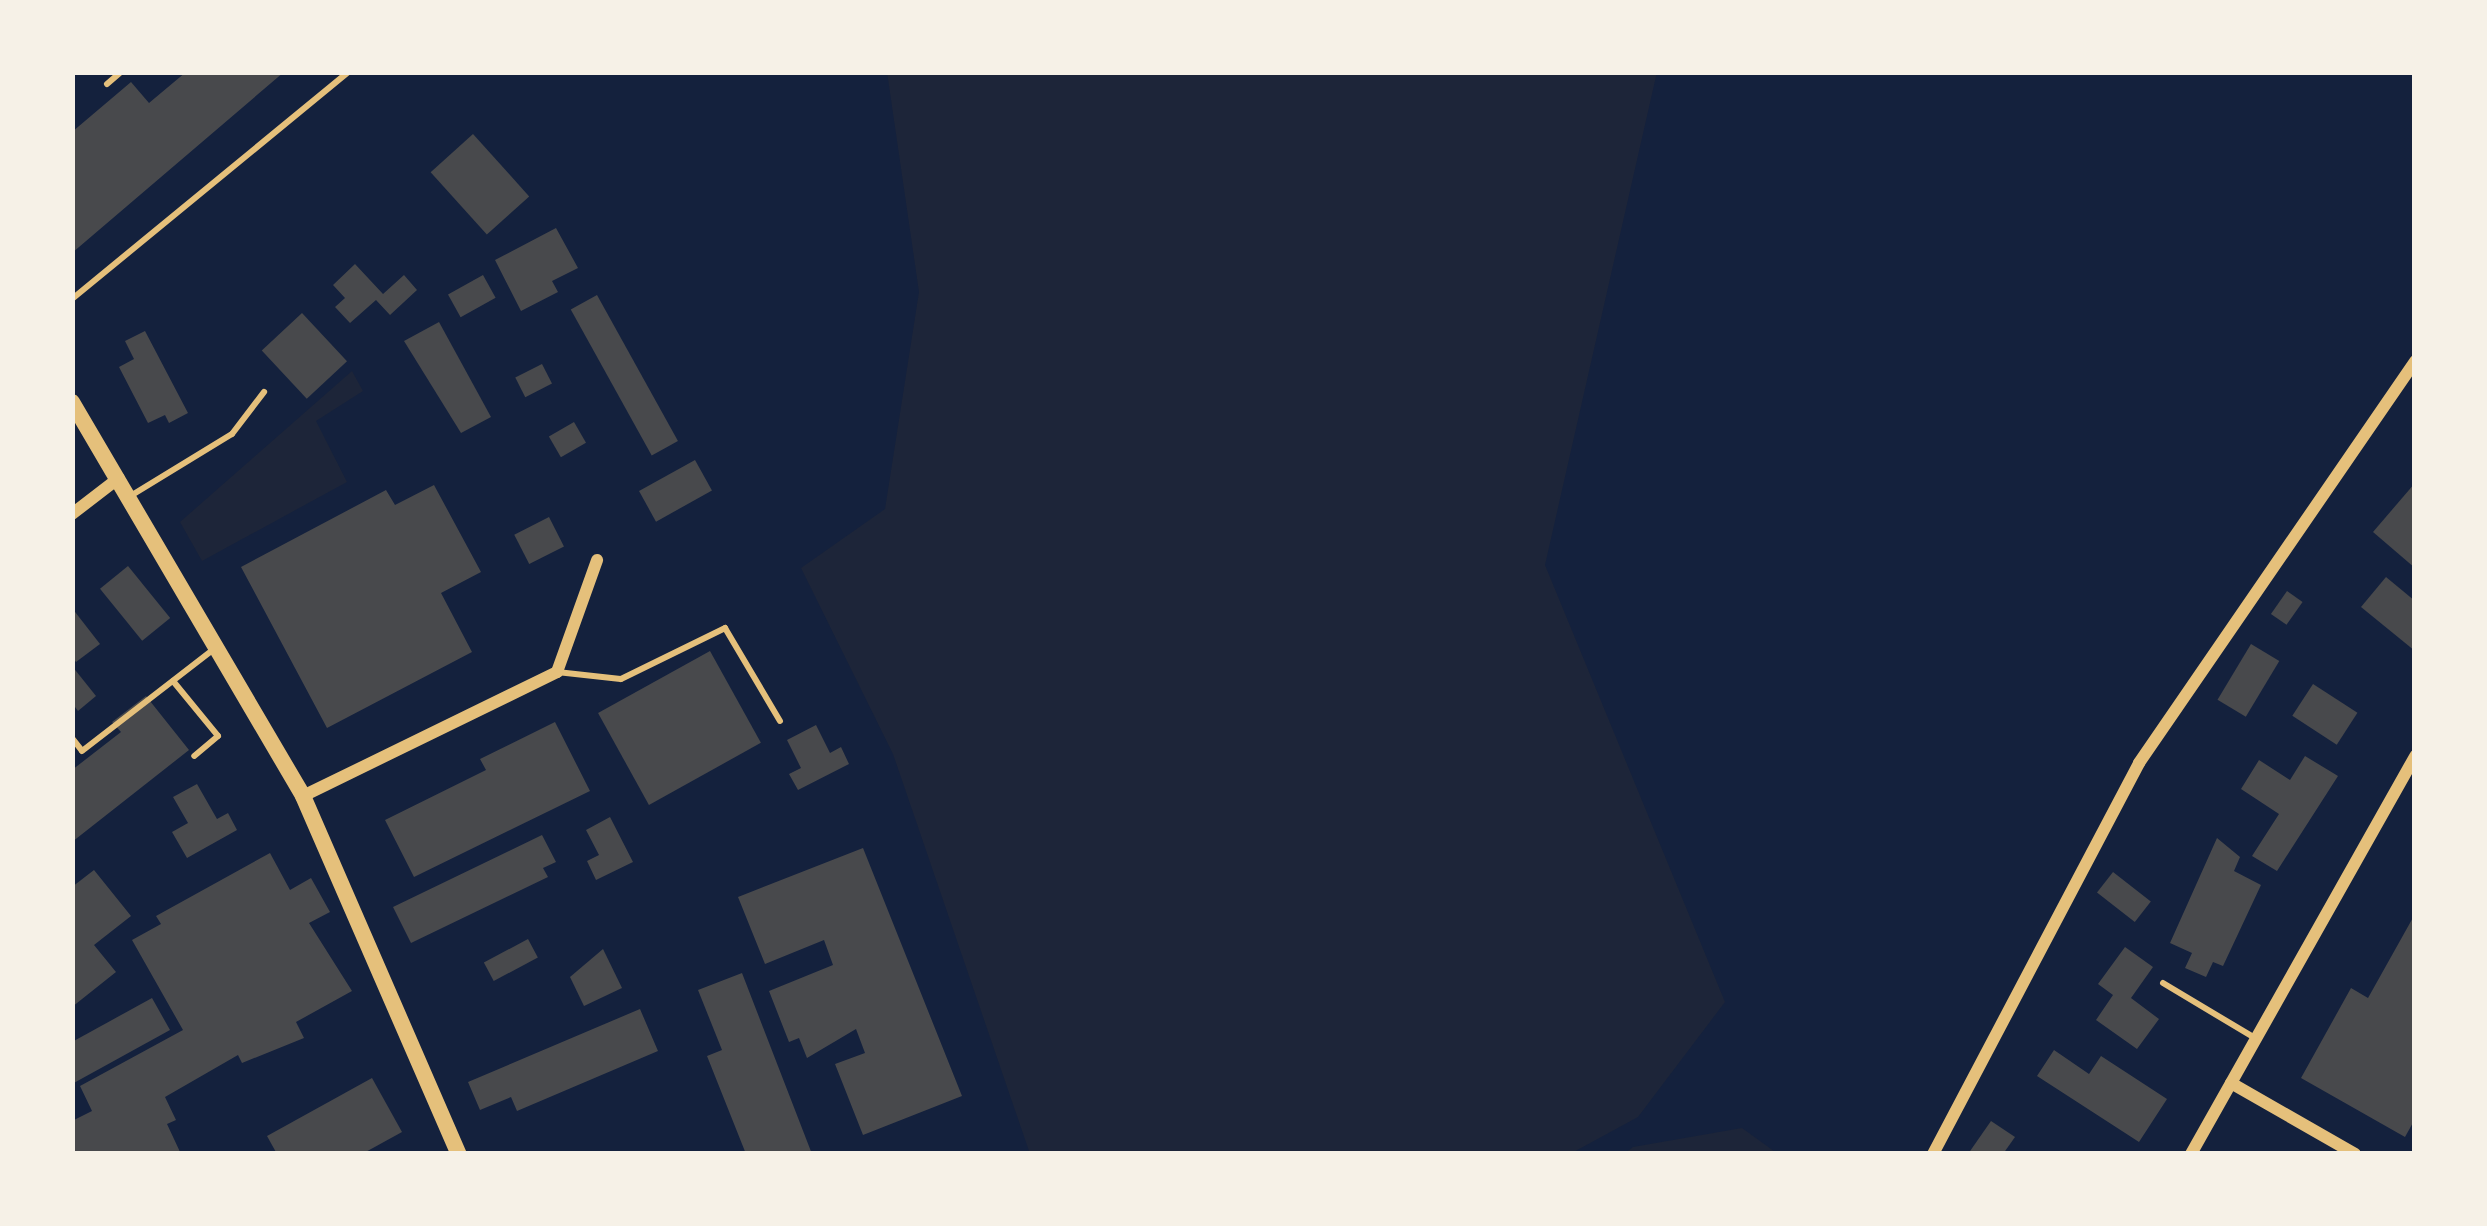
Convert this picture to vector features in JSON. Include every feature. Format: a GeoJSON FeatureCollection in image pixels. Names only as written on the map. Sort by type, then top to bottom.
{"type":"FeatureCollection","features":[{"type":"Feature","properties":{"kind":"street"},"geometry":{"type":"LineString","coordinates":[[1933,1154],[2139,763],[2415,361]]}},
{"type":"Feature","properties":{"kind":"street"},"geometry":{"type":"LineString","coordinates":[[72,402],[303,796],[459,1154]]}},
{"type":"Feature","properties":{"kind":"street"},"geometry":{"type":"LineString","coordinates":[[72,514],[119,478]]}},
{"type":"Feature","properties":{"kind":"street"},"geometry":{"type":"LineString","coordinates":[[303,796],[557,672],[597,560]]}},
{"type":"Feature","properties":{"kind":"street"},"geometry":{"type":"LineString","coordinates":[[2191,1154],[2415,755]]}},
{"type":"Feature","properties":{"kind":"street"},"geometry":{"type":"LineString","coordinates":[[2231,1083],[2355,1154]]}},
{"type":"Feature","properties":{"kind":"lane"},"geometry":{"type":"LineString","coordinates":[[107,84],[122,72]]}},
{"type":"Feature","properties":{"kind":"lane"},"geometry":{"type":"LineString","coordinates":[[72,299],[348,72]]}},
{"type":"Feature","properties":{"kind":"lane"},"geometry":{"type":"LineString","coordinates":[[130,496],[232,434],[265,392]]}},
{"type":"Feature","properties":{"kind":"lane"},"geometry":{"type":"LineString","coordinates":[[557,672],[621,679],[725,628],[780,721]]}},
{"type":"Feature","properties":{"kind":"lane"},"geometry":{"type":"LineString","coordinates":[[72,738],[82,751],[217,647]]}},
{"type":"Feature","properties":{"kind":"lane"},"geometry":{"type":"LineString","coordinates":[[173,681],[218,736],[194,756]]}},
{"type":"Feature","properties":{"kind":"lane"},"geometry":{"type":"LineString","coordinates":[[2163,983],[2255,1038]]}},
{"type":"Feature","properties":{"kind":"shaded area"},"geometry":{"type":"Polygon","coordinates":[[[887,72],[1657,72],[1545,565],[1725,1002],[1638,1117],[1570,1154],[1030,1154],[893,754],[801,568],[885,509],[919,292],[887,72]]]}},
{"type":"Feature","properties":{"kind":"shaded area"},"geometry":{"type":"Polygon","coordinates":[[[352,371],[363,391],[316,421],[347,482],[202,561],[180,522],[352,371]]]}},
{"type":"Feature","properties":{"kind":"shaded area"},"geometry":{"type":"Polygon","coordinates":[[[1742,1128],[1778,1154],[1624,1154],[1633,1147],[1742,1128]]]}},
{"type":"Feature","properties":{"kind":"building"},"geometry":{"type":"Polygon","coordinates":[[[186,72],[284,72],[72,253],[72,132],[131,82],[149,103],[186,72]]]}},
{"type":"Feature","properties":{"kind":"building"},"geometry":{"type":"Polygon","coordinates":[[[473,134],[529,196],[487,235],[431,172],[473,134]]]}},
{"type":"Feature","properties":{"kind":"building"},"geometry":{"type":"Polygon","coordinates":[[[556,228],[578,268],[552,281],[558,292],[521,311],[495,260],[556,228]]]}},
{"type":"Feature","properties":{"kind":"building"},"geometry":{"type":"Polygon","coordinates":[[[355,264],[383,294],[404,275],[417,290],[390,315],[376,300],[350,323],[335,307],[345,298],[333,285],[355,264]]]}},
{"type":"Feature","properties":{"kind":"building"},"geometry":{"type":"Polygon","coordinates":[[[483,275],[496,298],[461,317],[448,294],[483,275]]]}},
{"type":"Feature","properties":{"kind":"building"},"geometry":{"type":"Polygon","coordinates":[[[597,295],[678,441],[652,456],[571,310],[597,295]]]}},
{"type":"Feature","properties":{"kind":"building"},"geometry":{"type":"Polygon","coordinates":[[[302,313],[347,361],[307,399],[262,351],[302,313]]]}},
{"type":"Feature","properties":{"kind":"building"},"geometry":{"type":"Polygon","coordinates":[[[439,322],[491,417],[461,433],[404,341],[439,322]]]}},
{"type":"Feature","properties":{"kind":"building"},"geometry":{"type":"Polygon","coordinates":[[[145,331],[188,413],[169,423],[165,415],[148,423],[119,367],[134,359],[125,341],[145,331]]]}},
{"type":"Feature","properties":{"kind":"building"},"geometry":{"type":"Polygon","coordinates":[[[542,364],[552,384],[525,397],[515,378],[542,364]]]}},
{"type":"Feature","properties":{"kind":"building"},"geometry":{"type":"Polygon","coordinates":[[[574,422],[586,443],[561,457],[549,436],[574,422]]]}},
{"type":"Feature","properties":{"kind":"building"},"geometry":{"type":"Polygon","coordinates":[[[695,460],[712,491],[656,522],[639,491],[695,460]]]}},
{"type":"Feature","properties":{"kind":"building"},"geometry":{"type":"Polygon","coordinates":[[[2415,483],[2415,568],[2373,532],[2415,483]]]}},
{"type":"Feature","properties":{"kind":"building"},"geometry":{"type":"Polygon","coordinates":[[[434,485],[481,572],[441,593],[472,652],[327,728],[241,567],[386,490],[395,505],[434,485]]]}},
{"type":"Feature","properties":{"kind":"building"},"geometry":{"type":"Polygon","coordinates":[[[549,517],[564,546],[529,564],[514,535],[549,517]]]}},
{"type":"Feature","properties":{"kind":"building"},"geometry":{"type":"Polygon","coordinates":[[[128,566],[170,618],[142,641],[100,589],[128,566]]]}},
{"type":"Feature","properties":{"kind":"building"},"geometry":{"type":"Polygon","coordinates":[[[2386,577],[2415,601],[2415,651],[2361,607],[2386,577]]]}},
{"type":"Feature","properties":{"kind":"building"},"geometry":{"type":"Polygon","coordinates":[[[2287,591],[2303,602],[2287,625],[2271,614],[2287,591]]]}},
{"type":"Feature","properties":{"kind":"building"},"geometry":{"type":"Polygon","coordinates":[[[72,608],[100,644],[76,662],[72,657],[72,608]]]}},
{"type":"Feature","properties":{"kind":"building"},"geometry":{"type":"Polygon","coordinates":[[[2251,644],[2279,661],[2246,717],[2218,700],[2251,644]]]}},
{"type":"Feature","properties":{"kind":"building"},"geometry":{"type":"Polygon","coordinates":[[[710,651],[761,743],[649,805],[598,713],[710,651]]]}},
{"type":"Feature","properties":{"kind":"building"},"geometry":{"type":"Polygon","coordinates":[[[72,666],[96,696],[78,711],[72,703],[72,666]]]}},
{"type":"Feature","properties":{"kind":"building"},"geometry":{"type":"Polygon","coordinates":[[[2313,684],[2357,713],[2337,745],[2292,716],[2313,684]]]}},
{"type":"Feature","properties":{"kind":"building"},"geometry":{"type":"Polygon","coordinates":[[[146,696],[189,750],[72,842],[72,770],[121,732],[112,722],[146,696]]]}},
{"type":"Feature","properties":{"kind":"building"},"geometry":{"type":"Polygon","coordinates":[[[555,722],[590,791],[414,877],[385,820],[486,770],[480,759],[555,722]]]}},
{"type":"Feature","properties":{"kind":"building"},"geometry":{"type":"Polygon","coordinates":[[[816,725],[830,753],[841,747],[849,764],[798,790],[789,774],[801,768],[787,740],[816,725]]]}},
{"type":"Feature","properties":{"kind":"building"},"geometry":{"type":"Polygon","coordinates":[[[2305,756],[2338,776],[2277,871],[2252,856],[2279,814],[2241,789],[2259,760],[2290,780],[2305,756]]]}},
{"type":"Feature","properties":{"kind":"building"},"geometry":{"type":"Polygon","coordinates":[[[197,784],[217,819],[228,813],[237,830],[187,858],[172,832],[188,823],[173,797],[197,784]]]}},
{"type":"Feature","properties":{"kind":"building"},"geometry":{"type":"Polygon","coordinates":[[[610,817],[633,862],[596,880],[587,861],[599,855],[586,830],[610,817]]]}},
{"type":"Feature","properties":{"kind":"building"},"geometry":{"type":"Polygon","coordinates":[[[542,835],[556,862],[543,868],[548,877],[411,943],[393,907],[542,835]]]}},
{"type":"Feature","properties":{"kind":"building"},"geometry":{"type":"Polygon","coordinates":[[[2217,838],[2240,857],[2234,871],[2261,885],[2223,966],[2213,962],[2206,977],[2185,968],[2192,953],[2170,943],[2217,838]]]}},
{"type":"Feature","properties":{"kind":"building"},"geometry":{"type":"Polygon","coordinates":[[[863,848],[962,1096],[863,1135],[835,1064],[865,1053],[856,1029],[807,1058],[799,1038],[789,1042],[769,991],[833,965],[824,940],[765,964],[738,897],[863,848]]]}},
{"type":"Feature","properties":{"kind":"building"},"geometry":{"type":"Polygon","coordinates":[[[270,853],[290,890],[311,878],[330,912],[309,923],[352,991],[296,1022],[304,1038],[242,1063],[238,1055],[165,1097],[176,1120],[167,1124],[181,1154],[72,1154],[72,1121],[92,1111],[80,1086],[183,1030],[132,940],[161,924],[156,916],[270,853]]]}},
{"type":"Feature","properties":{"kind":"building"},"geometry":{"type":"Polygon","coordinates":[[[94,870],[131,916],[94,945],[116,972],[72,1007],[72,887],[94,870]]]}},
{"type":"Feature","properties":{"kind":"building"},"geometry":{"type":"Polygon","coordinates":[[[2113,872],[2151,902],[2135,922],[2097,892],[2113,872]]]}},
{"type":"Feature","properties":{"kind":"building"},"geometry":{"type":"Polygon","coordinates":[[[2415,914],[2415,1119],[2405,1137],[2301,1078],[2351,988],[2368,998],[2415,914]]]}},
{"type":"Feature","properties":{"kind":"building"},"geometry":{"type":"Polygon","coordinates":[[[528,939],[538,958],[494,981],[484,962],[528,939]]]}},
{"type":"Feature","properties":{"kind":"building"},"geometry":{"type":"Polygon","coordinates":[[[2125,947],[2153,967],[2131,998],[2159,1019],[2137,1049],[2096,1020],[2113,995],[2098,984],[2125,947]]]}},
{"type":"Feature","properties":{"kind":"building"},"geometry":{"type":"Polygon","coordinates":[[[603,949],[622,988],[584,1006],[570,977],[603,949]]]}},
{"type":"Feature","properties":{"kind":"building"},"geometry":{"type":"Polygon","coordinates":[[[742,973],[812,1154],[746,1154],[707,1056],[722,1050],[698,990],[742,973]]]}},
{"type":"Feature","properties":{"kind":"building"},"geometry":{"type":"Polygon","coordinates":[[[152,998],[170,1030],[72,1084],[72,1042],[152,998]]]}},
{"type":"Feature","properties":{"kind":"building"},"geometry":{"type":"Polygon","coordinates":[[[640,1009],[658,1051],[517,1111],[511,1097],[480,1110],[468,1082],[640,1009]]]}},
{"type":"Feature","properties":{"kind":"building"},"geometry":{"type":"Polygon","coordinates":[[[2054,1050],[2089,1074],[2101,1056],[2167,1099],[2139,1142],[2037,1076],[2054,1050]]]}},
{"type":"Feature","properties":{"kind":"building"},"geometry":{"type":"Polygon","coordinates":[[[372,1078],[402,1132],[362,1154],[277,1154],[267,1136],[372,1078]]]}},
{"type":"Feature","properties":{"kind":"building"},"geometry":{"type":"Polygon","coordinates":[[[1991,1121],[2015,1137],[2003,1154],[1968,1154],[1991,1121]]]}}]}
